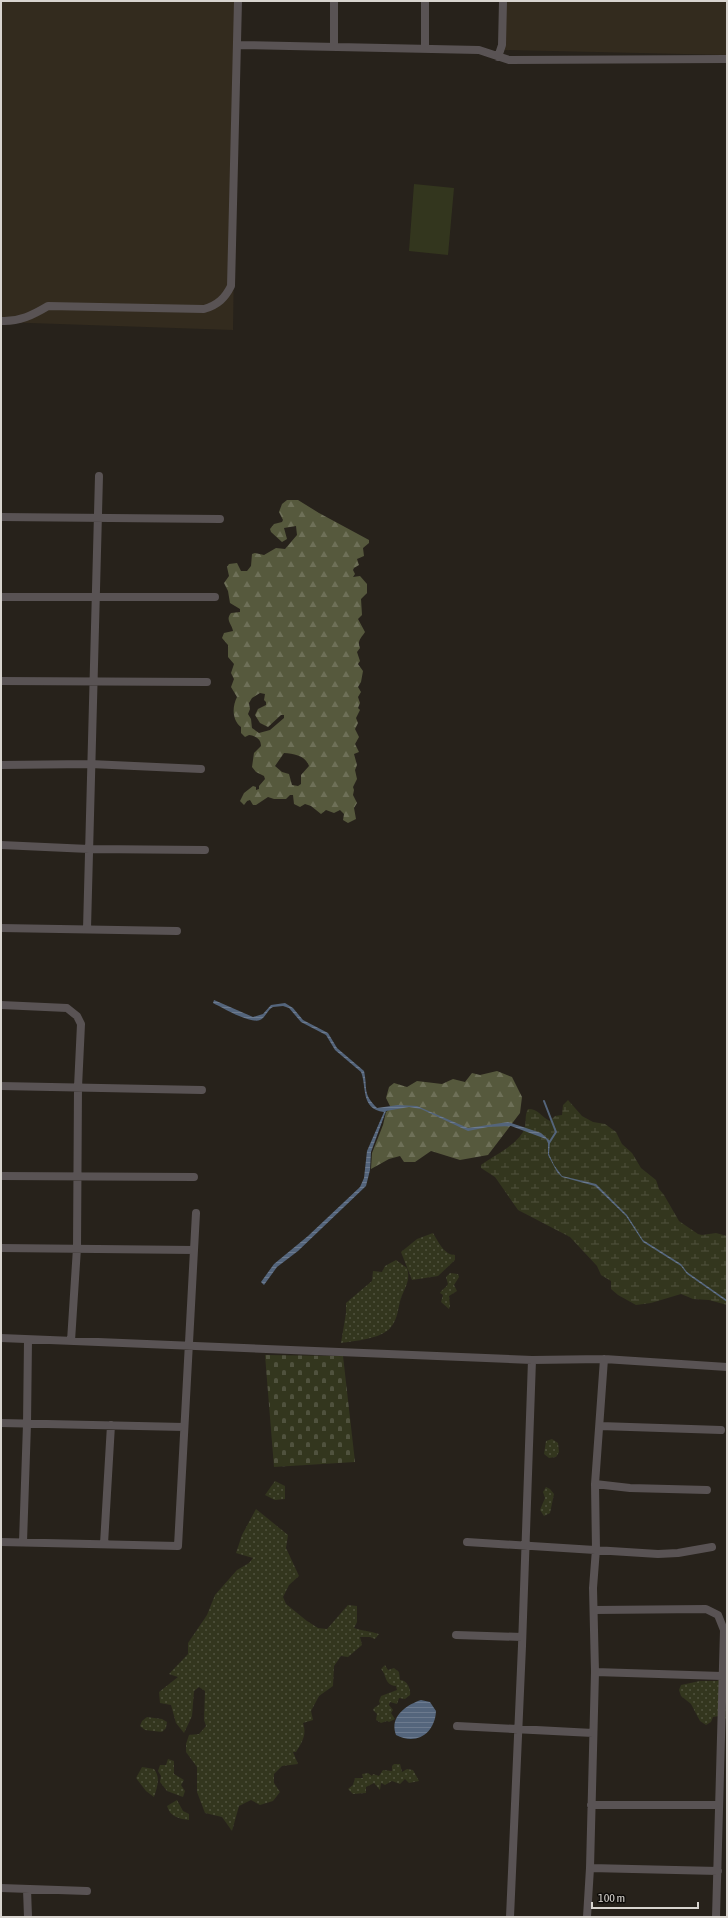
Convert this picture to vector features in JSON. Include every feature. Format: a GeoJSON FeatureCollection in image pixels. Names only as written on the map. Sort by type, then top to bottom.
{"type":"FeatureCollection","features":[{"type":"Feature","properties":{"kind":"street"},"geometry":{"type":"LineString","coordinates":[[1,321],[12,322],[32,316],[48,306],[204,309],[216,306],[226,296],[231,286],[238,1]]}},
{"type":"Feature","properties":{"kind":"street"},"geometry":{"type":"LineString","coordinates":[[334,1],[334,47]]}},
{"type":"Feature","properties":{"kind":"street"},"geometry":{"type":"LineString","coordinates":[[425,1],[425,49]]}},
{"type":"Feature","properties":{"kind":"street"},"geometry":{"type":"LineString","coordinates":[[498,57],[502,45],[503,1]]}},
{"type":"Feature","properties":{"kind":"street"},"geometry":{"type":"LineString","coordinates":[[238,45],[479,50],[509,60],[727,58]]}},
{"type":"Feature","properties":{"kind":"street"},"geometry":{"type":"LineString","coordinates":[[87,929],[99,476]]}},
{"type":"Feature","properties":{"kind":"street"},"geometry":{"type":"LineString","coordinates":[[1,517],[220,519]]}},
{"type":"Feature","properties":{"kind":"street"},"geometry":{"type":"LineString","coordinates":[[1,597],[215,598]]}},
{"type":"Feature","properties":{"kind":"street"},"geometry":{"type":"LineString","coordinates":[[1,681],[207,682]]}},
{"type":"Feature","properties":{"kind":"street"},"geometry":{"type":"LineString","coordinates":[[1,765],[91,764],[201,769]]}},
{"type":"Feature","properties":{"kind":"street"},"geometry":{"type":"LineString","coordinates":[[1,845],[89,849],[205,850]]}},
{"type":"Feature","properties":{"kind":"street"},"geometry":{"type":"LineString","coordinates":[[1,928],[177,931]]}},
{"type":"Feature","properties":{"kind":"street"},"geometry":{"type":"LineString","coordinates":[[1,1005],[67,1008],[77,1016],[81,1024],[78,1087],[77,1248],[71,1341]]}},
{"type":"Feature","properties":{"kind":"street"},"geometry":{"type":"LineString","coordinates":[[1,1086],[202,1090]]}},
{"type":"Feature","properties":{"kind":"street"},"geometry":{"type":"LineString","coordinates":[[1,1176],[194,1177]]}},
{"type":"Feature","properties":{"kind":"street"},"geometry":{"type":"LineString","coordinates":[[1,1542],[178,1546],[190,1347],[196,1213]]}},
{"type":"Feature","properties":{"kind":"street"},"geometry":{"type":"LineString","coordinates":[[1,1248],[194,1250]]}},
{"type":"Feature","properties":{"kind":"street"},"geometry":{"type":"LineString","coordinates":[[1,1338],[532,1360],[604,1359],[727,1366]]}},
{"type":"Feature","properties":{"kind":"street"},"geometry":{"type":"LineString","coordinates":[[23,1542],[28,1340]]}},
{"type":"Feature","properties":{"kind":"street"},"geometry":{"type":"LineString","coordinates":[[587,1917],[590,1868],[595,1672],[593,1588],[596,1549],[595,1484],[604,1359]]}},
{"type":"Feature","properties":{"kind":"street"},"geometry":{"type":"LineString","coordinates":[[510,1917],[526,1545],[532,1360]]}},
{"type":"Feature","properties":{"kind":"street"},"geometry":{"type":"LineString","coordinates":[[1,1423],[184,1428]]}},
{"type":"Feature","properties":{"kind":"street"},"geometry":{"type":"LineString","coordinates":[[104,1544],[111,1425]]}},
{"type":"Feature","properties":{"kind":"street"},"geometry":{"type":"LineString","coordinates":[[600,1426],[721,1430]]}},
{"type":"Feature","properties":{"kind":"street"},"geometry":{"type":"LineString","coordinates":[[595,1484],[630,1488],[707,1490]]}},
{"type":"Feature","properties":{"kind":"street"},"geometry":{"type":"LineString","coordinates":[[467,1542],[658,1554],[678,1553],[712,1547]]}},
{"type":"Feature","properties":{"kind":"street"},"geometry":{"type":"LineString","coordinates":[[594,1610],[706,1609],[718,1615],[724,1630],[716,1917]]}},
{"type":"Feature","properties":{"kind":"street"},"geometry":{"type":"LineString","coordinates":[[456,1634],[522,1637]]}},
{"type":"Feature","properties":{"kind":"street"},"geometry":{"type":"LineString","coordinates":[[595,1672],[722,1676]]}},
{"type":"Feature","properties":{"kind":"street"},"geometry":{"type":"LineString","coordinates":[[457,1726],[593,1733]]}},
{"type":"Feature","properties":{"kind":"street"},"geometry":{"type":"LineString","coordinates":[[591,1805],[719,1805]]}},
{"type":"Feature","properties":{"kind":"street"},"geometry":{"type":"LineString","coordinates":[[590,1868],[718,1871]]}},
{"type":"Feature","properties":{"kind":"street"},"geometry":{"type":"LineString","coordinates":[[1,1888],[87,1891]]}},
{"type":"Feature","properties":{"kind":"street"},"geometry":{"type":"LineString","coordinates":[[27,1889],[28,1917]]}},
{"type":"Feature","properties":{"kind":"shaded area"},"geometry":{"type":"Polygon","coordinates":[[[1,1],[238,1],[233,330],[1,322],[1,1]]]}},
{"type":"Feature","properties":{"kind":"shaded area"},"geometry":{"type":"Polygon","coordinates":[[[505,1],[727,1],[727,55],[503,50],[505,1]]]}},
{"type":"Feature","properties":{"kind":"green space"},"geometry":{"type":"Polygon","coordinates":[[[414,184],[454,188],[448,255],[409,251],[414,184]]]}},
{"type":"Feature","properties":{"kind":"green space"},"geometry":{"type":"Polygon","coordinates":[[[287,500],[298,500],[369,540],[369,543],[363,548],[364,556],[357,559],[359,565],[353,570],[355,574],[353,577],[360,576],[367,584],[367,593],[361,599],[362,615],[358,619],[365,632],[360,640],[360,648],[357,652],[360,661],[358,664],[363,671],[361,682],[358,687],[361,692],[358,697],[360,703],[358,708],[360,710],[356,718],[358,723],[355,729],[359,737],[355,744],[359,752],[354,754],[357,765],[355,770],[357,779],[353,787],[353,795],[357,803],[354,808],[356,819],[348,823],[343,820],[344,814],[340,810],[334,813],[326,810],[321,814],[311,806],[305,804],[300,807],[294,804],[293,795],[290,795],[286,799],[274,799],[268,797],[256,805],[253,805],[250,800],[244,805],[240,801],[244,793],[253,786],[256,787],[256,790],[259,789],[259,786],[265,779],[264,776],[256,772],[252,767],[254,753],[261,746],[260,741],[252,735],[245,737],[241,733],[241,727],[234,717],[234,705],[237,697],[231,687],[234,679],[231,673],[234,664],[228,657],[228,645],[222,638],[224,633],[233,631],[229,620],[229,615],[231,613],[240,612],[240,609],[230,603],[228,591],[224,583],[229,576],[227,567],[229,564],[237,563],[241,571],[247,571],[251,566],[252,554],[255,553],[264,555],[276,548],[285,549],[297,535],[296,526],[284,528],[287,539],[282,542],[271,532],[270,529],[274,524],[282,522],[283,520],[279,512],[282,504],[287,500]],[[260,693],[252,698],[249,703],[250,709],[248,714],[251,719],[252,728],[259,733],[270,730],[284,718],[284,715],[281,715],[268,727],[260,723],[255,715],[258,709],[266,705],[266,702],[264,700],[265,694],[260,693]],[[284,753],[275,766],[282,772],[289,774],[292,785],[298,786],[301,784],[301,775],[309,766],[302,757],[284,753]]]}},
{"type":"Feature","properties":{"kind":"green space"},"geometry":{"type":"Polygon","coordinates":[[[497,1071],[512,1077],[522,1097],[520,1113],[488,1155],[460,1160],[431,1151],[415,1162],[404,1162],[400,1156],[389,1159],[371,1169],[372,1153],[383,1125],[386,1112],[391,1108],[386,1098],[389,1087],[394,1083],[407,1087],[417,1081],[442,1084],[453,1079],[465,1082],[472,1073],[480,1075],[497,1071]]]}},
{"type":"Feature","properties":{"kind":"green space"},"geometry":{"type":"Polygon","coordinates":[[[568,1100],[582,1116],[593,1122],[605,1124],[616,1132],[622,1144],[632,1153],[641,1168],[656,1180],[659,1189],[679,1221],[698,1234],[702,1235],[716,1233],[727,1236],[727,1305],[709,1300],[693,1299],[681,1294],[651,1303],[636,1305],[618,1295],[611,1289],[611,1281],[601,1275],[597,1266],[570,1237],[518,1210],[495,1177],[481,1168],[481,1165],[516,1141],[520,1136],[525,1127],[528,1109],[535,1110],[550,1121],[555,1116],[562,1115],[563,1105],[568,1100]]]}},
{"type":"Feature","properties":{"kind":"green space"},"geometry":{"type":"Polygon","coordinates":[[[433,1233],[448,1253],[455,1255],[455,1260],[438,1276],[412,1280],[401,1252],[417,1239],[433,1233]]]}},
{"type":"Feature","properties":{"kind":"green space"},"geometry":{"type":"Polygon","coordinates":[[[396,1260],[407,1268],[408,1276],[393,1324],[387,1331],[375,1337],[341,1343],[346,1313],[346,1303],[372,1281],[373,1271],[382,1272],[385,1266],[396,1260]]]}},
{"type":"Feature","properties":{"kind":"green space"},"geometry":{"type":"Polygon","coordinates":[[[450,1273],[458,1274],[459,1277],[454,1285],[457,1291],[449,1296],[449,1309],[441,1302],[443,1295],[440,1293],[448,1284],[446,1277],[450,1273]]]}},
{"type":"Feature","properties":{"kind":"green space"},"geometry":{"type":"Polygon","coordinates":[[[265,1355],[343,1356],[355,1462],[274,1467],[265,1355]]]}},
{"type":"Feature","properties":{"kind":"green space"},"geometry":{"type":"Polygon","coordinates":[[[552,1439],[558,1443],[559,1452],[556,1457],[549,1458],[544,1454],[546,1441],[552,1439]]]}},
{"type":"Feature","properties":{"kind":"green space"},"geometry":{"type":"Polygon","coordinates":[[[275,1481],[285,1486],[285,1499],[275,1500],[265,1495],[275,1481]]]}},
{"type":"Feature","properties":{"kind":"green space"},"geometry":{"type":"Polygon","coordinates":[[[546,1487],[554,1494],[550,1513],[544,1516],[540,1510],[545,1498],[543,1492],[546,1487]]]}},
{"type":"Feature","properties":{"kind":"green space"},"geometry":{"type":"Polygon","coordinates":[[[256,1509],[288,1535],[286,1548],[299,1576],[289,1585],[283,1597],[286,1604],[318,1628],[327,1629],[348,1605],[357,1606],[357,1622],[354,1628],[379,1634],[375,1639],[370,1637],[360,1637],[362,1645],[348,1657],[341,1656],[334,1666],[333,1686],[319,1696],[311,1711],[313,1720],[303,1723],[303,1738],[296,1752],[293,1752],[298,1764],[282,1766],[274,1774],[274,1783],[280,1792],[273,1801],[260,1805],[251,1800],[239,1806],[232,1831],[222,1817],[205,1813],[197,1792],[197,1767],[186,1752],[186,1744],[189,1735],[199,1734],[206,1726],[204,1720],[205,1691],[199,1687],[194,1691],[192,1716],[184,1733],[176,1723],[171,1705],[160,1703],[159,1692],[178,1677],[169,1674],[188,1654],[188,1643],[207,1615],[215,1595],[237,1570],[249,1563],[253,1558],[236,1553],[242,1535],[256,1509]]]}},
{"type":"Feature","properties":{"kind":"green space"},"geometry":{"type":"Polygon","coordinates":[[[385,1665],[388,1670],[394,1668],[399,1672],[400,1680],[408,1685],[410,1695],[405,1699],[399,1698],[397,1704],[390,1702],[389,1705],[393,1710],[391,1713],[395,1719],[389,1722],[387,1721],[381,1723],[376,1720],[377,1714],[373,1710],[380,1704],[379,1701],[381,1696],[397,1690],[396,1686],[389,1684],[381,1669],[385,1665]]]}},
{"type":"Feature","properties":{"kind":"green space"},"geometry":{"type":"Polygon","coordinates":[[[727,1675],[727,1717],[725,1719],[719,1716],[713,1717],[711,1722],[706,1725],[700,1721],[691,1704],[681,1696],[679,1690],[681,1685],[700,1681],[717,1681],[727,1675]]]}},
{"type":"Feature","properties":{"kind":"green space"},"geometry":{"type":"Polygon","coordinates":[[[147,1717],[162,1719],[167,1722],[166,1728],[162,1732],[145,1730],[140,1726],[142,1721],[147,1717]]]}},
{"type":"Feature","properties":{"kind":"green space"},"geometry":{"type":"Polygon","coordinates":[[[168,1759],[174,1761],[174,1774],[184,1780],[181,1785],[185,1791],[183,1797],[167,1791],[160,1782],[161,1776],[158,1771],[160,1765],[166,1765],[168,1759]]]}},
{"type":"Feature","properties":{"kind":"green space"},"geometry":{"type":"Polygon","coordinates":[[[394,1764],[400,1764],[402,1772],[407,1769],[413,1770],[419,1781],[409,1783],[405,1779],[400,1784],[392,1781],[385,1785],[381,1783],[380,1790],[374,1783],[366,1787],[366,1793],[353,1794],[348,1789],[353,1785],[355,1778],[363,1778],[362,1774],[368,1773],[372,1776],[373,1774],[379,1776],[383,1770],[392,1771],[392,1766],[394,1764]]]}},
{"type":"Feature","properties":{"kind":"green space"},"geometry":{"type":"Polygon","coordinates":[[[142,1767],[154,1769],[156,1772],[158,1783],[154,1797],[146,1791],[136,1778],[142,1767]]]}},
{"type":"Feature","properties":{"kind":"green space"},"geometry":{"type":"Polygon","coordinates":[[[177,1800],[183,1811],[189,1814],[189,1820],[176,1817],[168,1810],[167,1806],[177,1800]]]}},
{"type":"Feature","properties":{"kind":"water"},"geometry":{"type":"Polygon","coordinates":[[[214,1000],[253,1017],[263,1014],[271,1005],[285,1003],[293,1008],[303,1020],[328,1033],[337,1048],[364,1071],[367,1094],[377,1108],[398,1105],[417,1106],[468,1128],[508,1122],[541,1133],[550,1141],[549,1154],[554,1165],[562,1176],[596,1184],[627,1215],[643,1240],[681,1264],[687,1272],[727,1300],[727,1302],[687,1274],[681,1266],[643,1242],[626,1216],[595,1186],[562,1177],[557,1172],[548,1155],[548,1143],[546,1139],[511,1126],[488,1127],[468,1131],[421,1109],[409,1107],[386,1111],[371,1152],[370,1170],[366,1186],[298,1251],[277,1267],[264,1285],[261,1282],[274,1264],[308,1236],[360,1187],[364,1178],[367,1151],[384,1112],[376,1110],[368,1102],[361,1072],[335,1050],[326,1035],[301,1022],[289,1008],[283,1006],[273,1007],[262,1019],[256,1021],[243,1018],[230,1012],[213,1003],[214,1000]]]}},
{"type":"Feature","properties":{"kind":"water"},"geometry":{"type":"Polygon","coordinates":[[[421,1700],[430,1702],[436,1711],[432,1726],[424,1735],[418,1738],[411,1739],[396,1735],[394,1729],[397,1717],[410,1705],[421,1700]]]}},
{"type":"Feature","properties":{"kind":"waterway"},"geometry":{"type":"LineString","coordinates":[[544,1101],[556,1132],[549,1143]]}}]}
